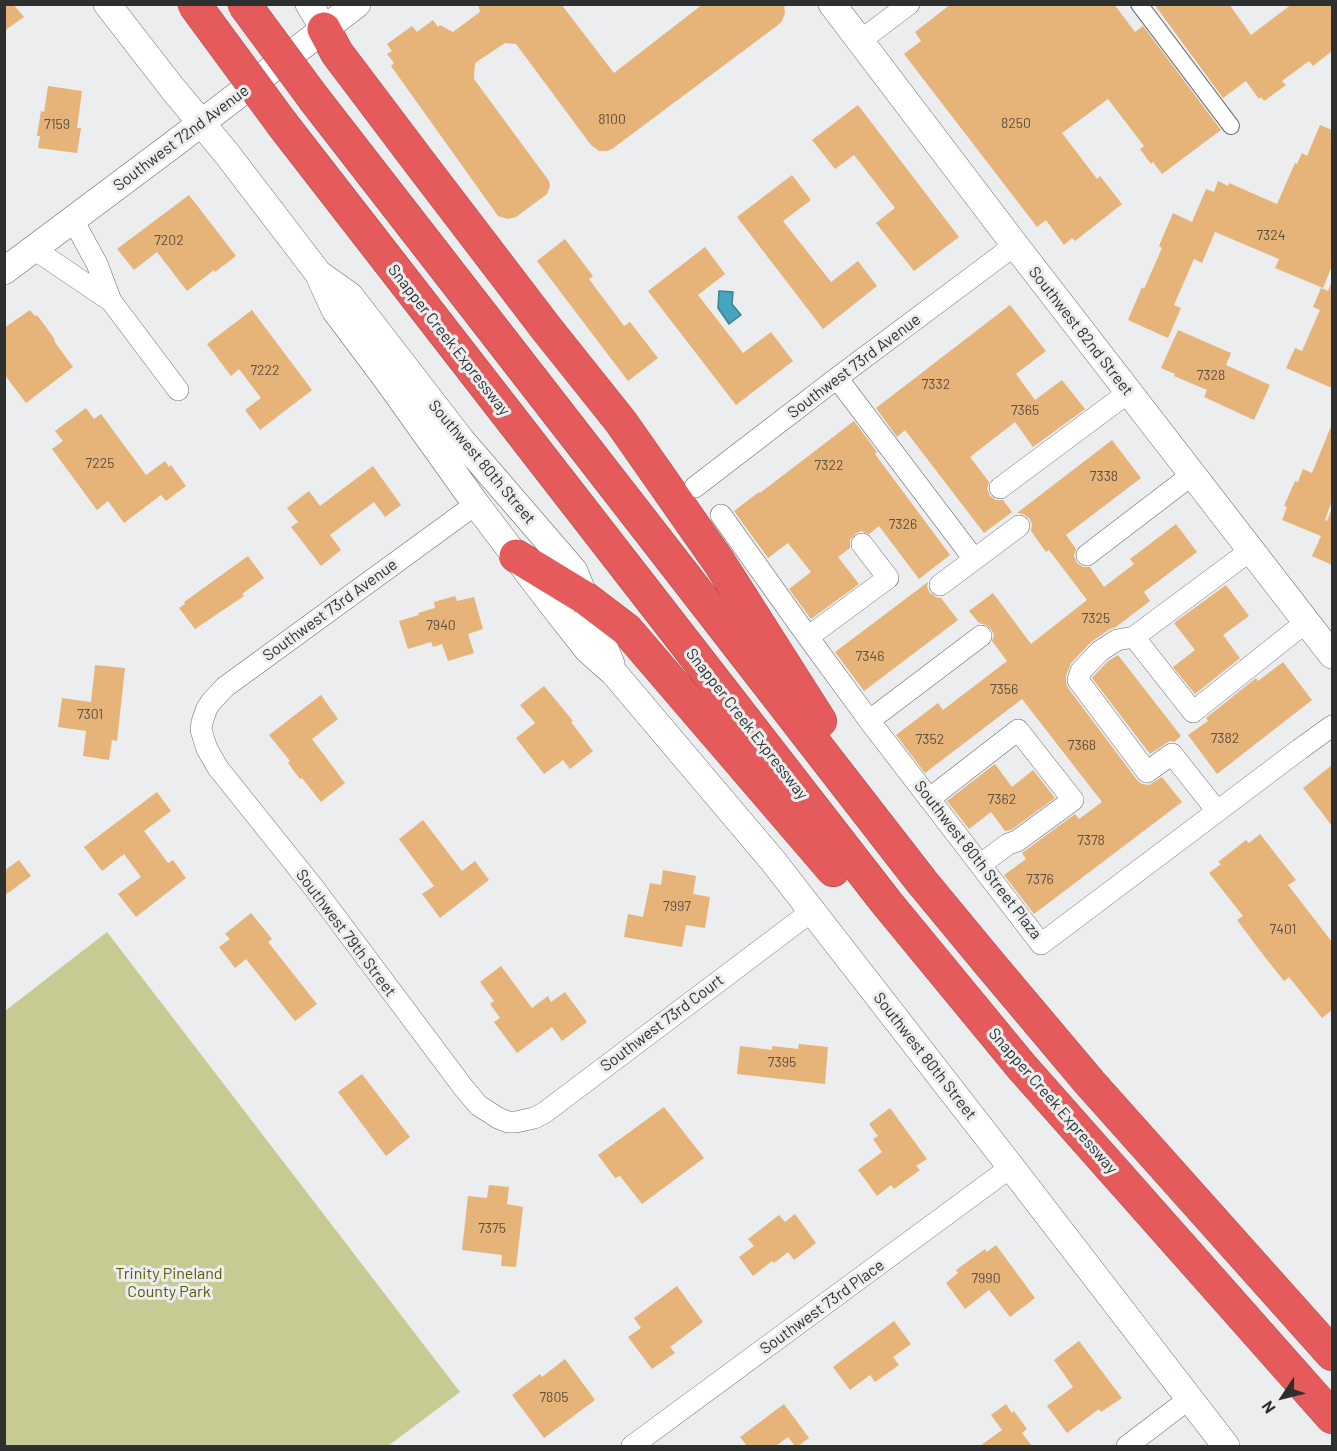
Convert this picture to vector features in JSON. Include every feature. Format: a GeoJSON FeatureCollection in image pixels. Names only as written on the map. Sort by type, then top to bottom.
{"type":"FeatureCollection","features":[{"type":"Feature","properties":{"kind":"highway","name":"Snapper Creek Expressway"},"geometry":{"type":"LineString","coordinates":[[194,4],[283,125],[831,833],[975,1012],[1332,1417]]}},
{"type":"Feature","properties":{"kind":"highway"},"geometry":{"type":"LineString","coordinates":[[244,4],[315,100],[922,882],[1090,1083],[1332,1354]]}},
{"type":"Feature","properties":{"kind":"highway"},"geometry":{"type":"LineString","coordinates":[[316,17],[337,53],[546,328],[621,422],[719,562],[922,882]]}},
{"type":"Feature","properties":{"kind":"highway"},"geometry":{"type":"LineString","coordinates":[[516,556],[585,598],[627,630],[937,991],[975,1012]]}},
{"type":"Feature","properties":{"kind":"street","name":"Southwest 80th Street"},"geometry":{"type":"LineString","coordinates":[[108,4],[318,273],[335,310],[476,504],[588,650],[614,673],[773,861],[1226,1446]]}},
{"type":"Feature","properties":{"kind":"street","name":"Southwest 72nd Avenue"},"geometry":{"type":"LineString","coordinates":[[4,271],[201,123],[316,17],[357,4]]}},
{"type":"Feature","properties":{"kind":"street","name":"Southwest 82nd Street"},"geometry":{"type":"LineString","coordinates":[[832,4],[1014,245],[1332,655]]}},
{"type":"Feature","properties":{"kind":"street"},"geometry":{"type":"LineString","coordinates":[[860,41],[909,4]]}},
{"type":"Feature","properties":{"kind":"street"},"geometry":{"type":"LineString","coordinates":[[1139,4],[1231,126]]}},
{"type":"Feature","properties":{"kind":"street"},"geometry":{"type":"LineString","coordinates":[[73,220],[97,264],[111,301],[178,390]]}},
{"type":"Feature","properties":{"kind":"street","name":"Southwest 73rd Avenue"},"geometry":{"type":"LineString","coordinates":[[695,487],[1014,245]]}},
{"type":"Feature","properties":{"kind":"street"},"geometry":{"type":"LineString","coordinates":[[34,249],[111,301]]}},
{"type":"Feature","properties":{"kind":"street"},"geometry":{"type":"LineString","coordinates":[[77,278],[97,264]]}},
{"type":"Feature","properties":{"kind":"street","name":"Southwest 80th Street"},"geometry":{"type":"LineString","coordinates":[[318,273],[350,296],[462,441],[564,559],[578,579],[614,673]]}},
{"type":"Feature","properties":{"kind":"street"},"geometry":{"type":"LineString","coordinates":[[837,378],[974,560]]}},
{"type":"Feature","properties":{"kind":"street"},"geometry":{"type":"LineString","coordinates":[[1000,488],[1129,392]]}},
{"type":"Feature","properties":{"kind":"street"},"geometry":{"type":"LineString","coordinates":[[1087,555],[1192,474]]}},
{"type":"Feature","properties":{"kind":"street","name":"Southwest 73rd Avenue"},"geometry":{"type":"LineString","coordinates":[[201,730],[207,708],[225,687],[476,504]]}},
{"type":"Feature","properties":{"kind":"street","name":"Southwest 80th Street Plaza"},"geometry":{"type":"LineString","coordinates":[[721,515],[808,637],[1041,944],[1332,726]]}},
{"type":"Feature","properties":{"kind":"street"},"geometry":{"type":"LineString","coordinates":[[940,585],[1019,526]]}},
{"type":"Feature","properties":{"kind":"street"},"geometry":{"type":"LineString","coordinates":[[808,637],[888,578],[862,544]]}},
{"type":"Feature","properties":{"kind":"street"},"geometry":{"type":"LineString","coordinates":[[1217,811],[1172,754],[1148,772],[1078,681],[1082,671],[1100,651],[1117,640],[1134,637],[1251,550]]}},
{"type":"Feature","properties":{"kind":"street"},"geometry":{"type":"LineString","coordinates":[[1134,637],[1193,712],[1306,622]]}},
{"type":"Feature","properties":{"kind":"street"},"geometry":{"type":"LineString","coordinates":[[870,720],[981,636]]}},
{"type":"Feature","properties":{"kind":"street","name":"Southwest 79th Street"},"geometry":{"type":"LineString","coordinates":[[201,730],[207,749],[218,768],[314,888],[462,1087],[478,1105],[508,1122]]}},
{"type":"Feature","properties":{"kind":"street"},"geometry":{"type":"LineString","coordinates":[[929,799],[1018,730],[1073,800],[980,865]]}},
{"type":"Feature","properties":{"kind":"street","name":"Southwest 73rd Court"},"geometry":{"type":"LineString","coordinates":[[508,1122],[523,1122],[544,1113],[812,911]]}},
{"type":"Feature","properties":{"kind":"street","name":"Southwest 73rd Place"},"geometry":{"type":"LineString","coordinates":[[632,1446],[1011,1167]]}},
{"type":"Feature","properties":{"kind":"street"},"geometry":{"type":"LineString","coordinates":[[1127,1446],[1189,1400]]}},
{"type":"Feature","properties":{"kind":"green space","name":"Trinity Pineland County Park"},"geometry":{"type":"Polygon","coordinates":[[[107,932],[460,1392],[388,1446],[5,1446],[5,1011],[107,932]]]}},
{"type":"Feature","properties":{"kind":"water"},"geometry":{"type":"Polygon","coordinates":[[[719,291],[733,292],[732,304],[741,315],[729,324],[718,308],[719,291]]]}},
{"type":"Feature","properties":{"kind":"building"},"geometry":{"type":"Polygon","coordinates":[[[4,4],[13,4],[24,17],[4,31],[4,4]]]}},
{"type":"Feature","properties":{"kind":"building"},"geometry":{"type":"Polygon","coordinates":[[[478,4],[561,4],[614,73],[703,4],[784,4],[785,13],[778,25],[607,151],[599,151],[591,145],[516,44],[505,43],[475,63],[474,79],[549,181],[547,194],[516,217],[508,219],[498,216],[391,66],[394,63],[387,54],[392,51],[387,44],[412,26],[417,32],[433,20],[438,27],[440,25],[453,32],[480,12],[478,4]]]}},
{"type":"Feature","properties":{"kind":"building"},"geometry":{"type":"Polygon","coordinates":[[[951,4],[1114,4],[1135,32],[1143,26],[1221,130],[1162,174],[1140,149],[1144,146],[1108,99],[1062,133],[1097,179],[1100,176],[1122,204],[1075,241],[1072,238],[1064,245],[1046,220],[1037,227],[904,54],[921,41],[915,32],[951,4]]]}},
{"type":"Feature","properties":{"kind":"building"},"geometry":{"type":"Polygon","coordinates":[[[1154,4],[1229,4],[1251,35],[1292,4],[1332,4],[1332,51],[1313,66],[1309,61],[1282,81],[1286,85],[1264,101],[1261,97],[1259,99],[1246,81],[1223,98],[1154,4]]]}},
{"type":"Feature","properties":{"kind":"building"},"geometry":{"type":"Polygon","coordinates":[[[48,86],[82,91],[77,128],[81,128],[77,153],[38,148],[40,136],[37,136],[41,111],[44,112],[48,86]]]}},
{"type":"Feature","properties":{"kind":"building"},"geometry":{"type":"Polygon","coordinates":[[[858,105],[959,237],[914,271],[876,223],[895,208],[854,155],[835,169],[812,140],[858,105]]]}},
{"type":"Feature","properties":{"kind":"building"},"geometry":{"type":"Polygon","coordinates":[[[1320,125],[1332,130],[1332,266],[1323,288],[1275,268],[1279,259],[1215,232],[1202,263],[1194,259],[1174,305],[1181,308],[1168,338],[1128,320],[1162,248],[1159,246],[1173,213],[1192,222],[1206,189],[1214,192],[1218,181],[1228,186],[1229,183],[1277,204],[1295,163],[1297,164],[1302,153],[1307,156],[1320,125]]]}},
{"type":"Feature","properties":{"kind":"building"},"geometry":{"type":"Polygon","coordinates":[[[792,175],[811,200],[783,221],[831,282],[858,261],[877,286],[823,329],[737,217],[792,175]]]}},
{"type":"Feature","properties":{"kind":"building"},"geometry":{"type":"Polygon","coordinates":[[[189,195],[236,256],[187,291],[157,252],[134,270],[117,249],[189,195]]]}},
{"type":"Feature","properties":{"kind":"building"},"geometry":{"type":"Polygon","coordinates":[[[565,239],[593,276],[589,279],[624,326],[630,322],[658,358],[628,381],[537,261],[565,239]]]}},
{"type":"Feature","properties":{"kind":"building"},"geometry":{"type":"Polygon","coordinates":[[[705,247],[725,274],[698,295],[743,353],[771,332],[793,361],[736,405],[648,291],[705,247]]]}},
{"type":"Feature","properties":{"kind":"building"},"geometry":{"type":"Polygon","coordinates":[[[1332,281],[1332,388],[1286,368],[1295,348],[1302,351],[1320,310],[1313,307],[1321,288],[1328,291],[1332,281]]]}},
{"type":"Feature","properties":{"kind":"building"},"geometry":{"type":"Polygon","coordinates":[[[1010,305],[1046,351],[1016,374],[1035,400],[1062,380],[1085,409],[1033,447],[1015,422],[970,457],[989,482],[987,489],[990,496],[996,500],[1003,500],[1012,512],[984,533],[905,430],[897,437],[876,408],[1010,305]]]}},
{"type":"Feature","properties":{"kind":"building"},"geometry":{"type":"Polygon","coordinates":[[[30,310],[35,316],[37,315],[73,367],[26,403],[4,374],[4,328],[30,310]]]}},
{"type":"Feature","properties":{"kind":"building"},"geometry":{"type":"Polygon","coordinates":[[[252,310],[312,390],[260,430],[245,410],[261,398],[239,369],[231,376],[207,344],[252,310]]]}},
{"type":"Feature","properties":{"kind":"building"},"geometry":{"type":"Polygon","coordinates":[[[1178,330],[1231,353],[1226,365],[1270,385],[1254,420],[1204,397],[1207,390],[1161,368],[1178,330]]]}},
{"type":"Feature","properties":{"kind":"building"},"geometry":{"type":"Polygon","coordinates":[[[86,408],[94,419],[101,414],[146,475],[165,461],[169,467],[171,465],[186,486],[166,501],[161,495],[124,523],[108,501],[97,510],[52,449],[63,441],[55,431],[86,408]]]}},
{"type":"Feature","properties":{"kind":"building"},"geometry":{"type":"Polygon","coordinates":[[[854,421],[877,452],[875,454],[950,555],[919,579],[879,526],[869,534],[861,531],[850,540],[850,548],[838,557],[859,584],[811,619],[789,589],[811,572],[788,543],[768,558],[734,511],[854,421]]]}},
{"type":"Feature","properties":{"kind":"building"},"geometry":{"type":"Polygon","coordinates":[[[1332,424],[1332,501],[1325,520],[1327,521],[1332,508],[1332,565],[1312,556],[1321,536],[1282,520],[1287,507],[1284,506],[1295,481],[1298,482],[1303,469],[1312,473],[1332,424]]]}},
{"type":"Feature","properties":{"kind":"building"},"geometry":{"type":"Polygon","coordinates":[[[1112,440],[1141,478],[1066,535],[1076,549],[1074,556],[1077,563],[1083,567],[1090,567],[1104,587],[1134,564],[1130,559],[1176,524],[1197,552],[1144,592],[1150,601],[1116,627],[1091,642],[1071,663],[1066,683],[1137,780],[1149,785],[1162,777],[1182,802],[1034,914],[1004,875],[1026,859],[1022,853],[1075,814],[1079,819],[1102,802],[1022,699],[925,773],[896,735],[938,703],[943,710],[1007,661],[992,641],[994,635],[991,629],[979,623],[969,611],[993,593],[1031,644],[1087,600],[1049,550],[1046,552],[1031,531],[1032,524],[1029,518],[1017,513],[1112,440]]]}},
{"type":"Feature","properties":{"kind":"building"},"geometry":{"type":"Polygon","coordinates":[[[373,466],[401,505],[385,517],[374,502],[330,535],[341,550],[321,566],[291,527],[298,522],[287,508],[309,491],[320,506],[373,466]]]}},
{"type":"Feature","properties":{"kind":"building"},"geometry":{"type":"Polygon","coordinates":[[[248,556],[264,578],[242,594],[244,596],[195,629],[179,608],[248,556]]]}},
{"type":"Feature","properties":{"kind":"building"},"geometry":{"type":"Polygon","coordinates":[[[928,582],[927,587],[930,593],[941,598],[958,620],[864,691],[835,652],[928,582]]]}},
{"type":"Feature","properties":{"kind":"building"},"geometry":{"type":"Polygon","coordinates":[[[1226,585],[1249,616],[1223,635],[1240,658],[1195,694],[1173,667],[1195,650],[1174,623],[1226,585]]]}},
{"type":"Feature","properties":{"kind":"building"},"geometry":{"type":"Polygon","coordinates":[[[455,596],[457,601],[474,597],[483,629],[468,634],[474,653],[448,661],[442,644],[433,647],[431,642],[408,649],[399,621],[435,608],[434,602],[455,596]]]}},
{"type":"Feature","properties":{"kind":"building"},"geometry":{"type":"Polygon","coordinates":[[[1118,655],[1181,736],[1150,754],[1092,678],[1108,661],[1118,655]]]}},
{"type":"Feature","properties":{"kind":"building"},"geometry":{"type":"Polygon","coordinates":[[[1283,662],[1312,700],[1217,774],[1188,735],[1208,721],[1206,718],[1256,678],[1258,681],[1283,662]]]}},
{"type":"Feature","properties":{"kind":"building"},"geometry":{"type":"Polygon","coordinates":[[[95,665],[125,668],[117,741],[112,740],[109,760],[83,756],[86,731],[58,727],[62,698],[91,702],[95,665]]]}},
{"type":"Feature","properties":{"kind":"building"},"geometry":{"type":"Polygon","coordinates":[[[544,686],[573,721],[571,722],[593,751],[570,769],[563,760],[544,774],[516,738],[535,723],[520,705],[544,686]]]}},
{"type":"Feature","properties":{"kind":"building"},"geometry":{"type":"Polygon","coordinates":[[[321,695],[338,719],[312,739],[345,783],[321,802],[302,778],[300,779],[288,763],[290,761],[269,735],[321,695]]]}},
{"type":"Feature","properties":{"kind":"building"},"geometry":{"type":"Polygon","coordinates":[[[995,764],[1012,787],[1033,770],[1055,798],[1011,830],[1005,831],[991,812],[969,829],[947,801],[995,764]]]}},
{"type":"Feature","properties":{"kind":"building"},"geometry":{"type":"Polygon","coordinates":[[[1332,765],[1332,826],[1303,788],[1332,765]]]}},
{"type":"Feature","properties":{"kind":"building"},"geometry":{"type":"Polygon","coordinates":[[[157,792],[171,811],[144,831],[168,863],[173,860],[186,878],[136,917],[118,894],[141,877],[124,854],[102,871],[84,847],[157,792]]]}},
{"type":"Feature","properties":{"kind":"building"},"geometry":{"type":"Polygon","coordinates":[[[423,820],[462,871],[475,861],[489,880],[440,918],[422,894],[434,886],[399,839],[423,820]]]}},
{"type":"Feature","properties":{"kind":"building"},"geometry":{"type":"Polygon","coordinates":[[[1260,834],[1296,880],[1288,885],[1332,942],[1332,1010],[1322,1018],[1289,977],[1284,981],[1264,956],[1237,920],[1243,916],[1209,873],[1221,864],[1218,862],[1246,840],[1249,843],[1260,834]]]}},
{"type":"Feature","properties":{"kind":"building"},"geometry":{"type":"Polygon","coordinates":[[[19,860],[31,876],[4,896],[4,871],[19,860]]]}},
{"type":"Feature","properties":{"kind":"building"},"geometry":{"type":"Polygon","coordinates":[[[663,870],[696,876],[693,894],[710,897],[705,928],[686,925],[682,947],[624,937],[628,914],[643,917],[650,883],[661,885],[663,870]]]}},
{"type":"Feature","properties":{"kind":"building"},"geometry":{"type":"Polygon","coordinates":[[[251,913],[272,939],[268,942],[317,1004],[295,1021],[246,959],[235,968],[219,947],[230,939],[225,934],[251,913]]]}},
{"type":"Feature","properties":{"kind":"building"},"geometry":{"type":"Polygon","coordinates":[[[501,966],[532,1008],[548,996],[551,1002],[565,992],[587,1022],[562,1041],[552,1027],[517,1053],[494,1022],[500,1018],[490,1004],[494,1001],[480,982],[501,966]]]}},
{"type":"Feature","properties":{"kind":"building"},"geometry":{"type":"Polygon","coordinates":[[[799,1044],[828,1047],[825,1084],[737,1074],[740,1046],[772,1050],[772,1046],[798,1049],[799,1044]]]}},
{"type":"Feature","properties":{"kind":"building"},"geometry":{"type":"Polygon","coordinates":[[[362,1074],[410,1137],[386,1156],[338,1092],[362,1074]]]}},
{"type":"Feature","properties":{"kind":"building"},"geometry":{"type":"Polygon","coordinates":[[[664,1107],[704,1158],[642,1204],[620,1176],[615,1178],[598,1155],[664,1107]]]}},
{"type":"Feature","properties":{"kind":"building"},"geometry":{"type":"Polygon","coordinates":[[[890,1108],[927,1159],[916,1166],[920,1170],[894,1189],[891,1185],[877,1196],[858,1170],[882,1152],[873,1139],[878,1136],[869,1124],[890,1108]]]}},
{"type":"Feature","properties":{"kind":"building"},"geometry":{"type":"Polygon","coordinates":[[[489,1185],[509,1187],[507,1204],[523,1207],[516,1267],[501,1266],[502,1255],[462,1250],[468,1196],[487,1198],[489,1185]]]}},
{"type":"Feature","properties":{"kind":"building"},"geometry":{"type":"Polygon","coordinates":[[[795,1214],[816,1243],[794,1260],[788,1252],[753,1276],[739,1257],[754,1246],[748,1239],[779,1215],[785,1222],[795,1214]]]}},
{"type":"Feature","properties":{"kind":"building"},"geometry":{"type":"Polygon","coordinates":[[[996,1245],[1035,1298],[1010,1317],[989,1290],[965,1309],[946,1283],[958,1273],[956,1270],[985,1249],[987,1252],[996,1245]]]}},
{"type":"Feature","properties":{"kind":"building"},"geometry":{"type":"Polygon","coordinates":[[[677,1286],[703,1322],[670,1347],[675,1353],[652,1369],[628,1337],[641,1328],[634,1318],[677,1286]]]}},
{"type":"Feature","properties":{"kind":"building"},"geometry":{"type":"Polygon","coordinates":[[[894,1321],[911,1344],[893,1357],[899,1365],[875,1382],[870,1375],[850,1390],[833,1367],[894,1321]]]}},
{"type":"Feature","properties":{"kind":"building"},"geometry":{"type":"Polygon","coordinates":[[[1079,1341],[1122,1398],[1101,1412],[1099,1409],[1067,1433],[1047,1406],[1073,1387],[1054,1360],[1079,1341]]]}},
{"type":"Feature","properties":{"kind":"building"},"geometry":{"type":"Polygon","coordinates":[[[565,1359],[595,1400],[544,1438],[512,1395],[540,1374],[542,1377],[565,1359]]]}},
{"type":"Feature","properties":{"kind":"building"},"geometry":{"type":"Polygon","coordinates":[[[784,1404],[809,1438],[798,1446],[795,1446],[788,1437],[776,1446],[747,1446],[740,1437],[784,1404]]]}},
{"type":"Feature","properties":{"kind":"building"},"geometry":{"type":"Polygon","coordinates":[[[1006,1404],[1027,1429],[1022,1433],[1032,1446],[980,1446],[1002,1430],[991,1415],[1006,1404]]]}}]}
